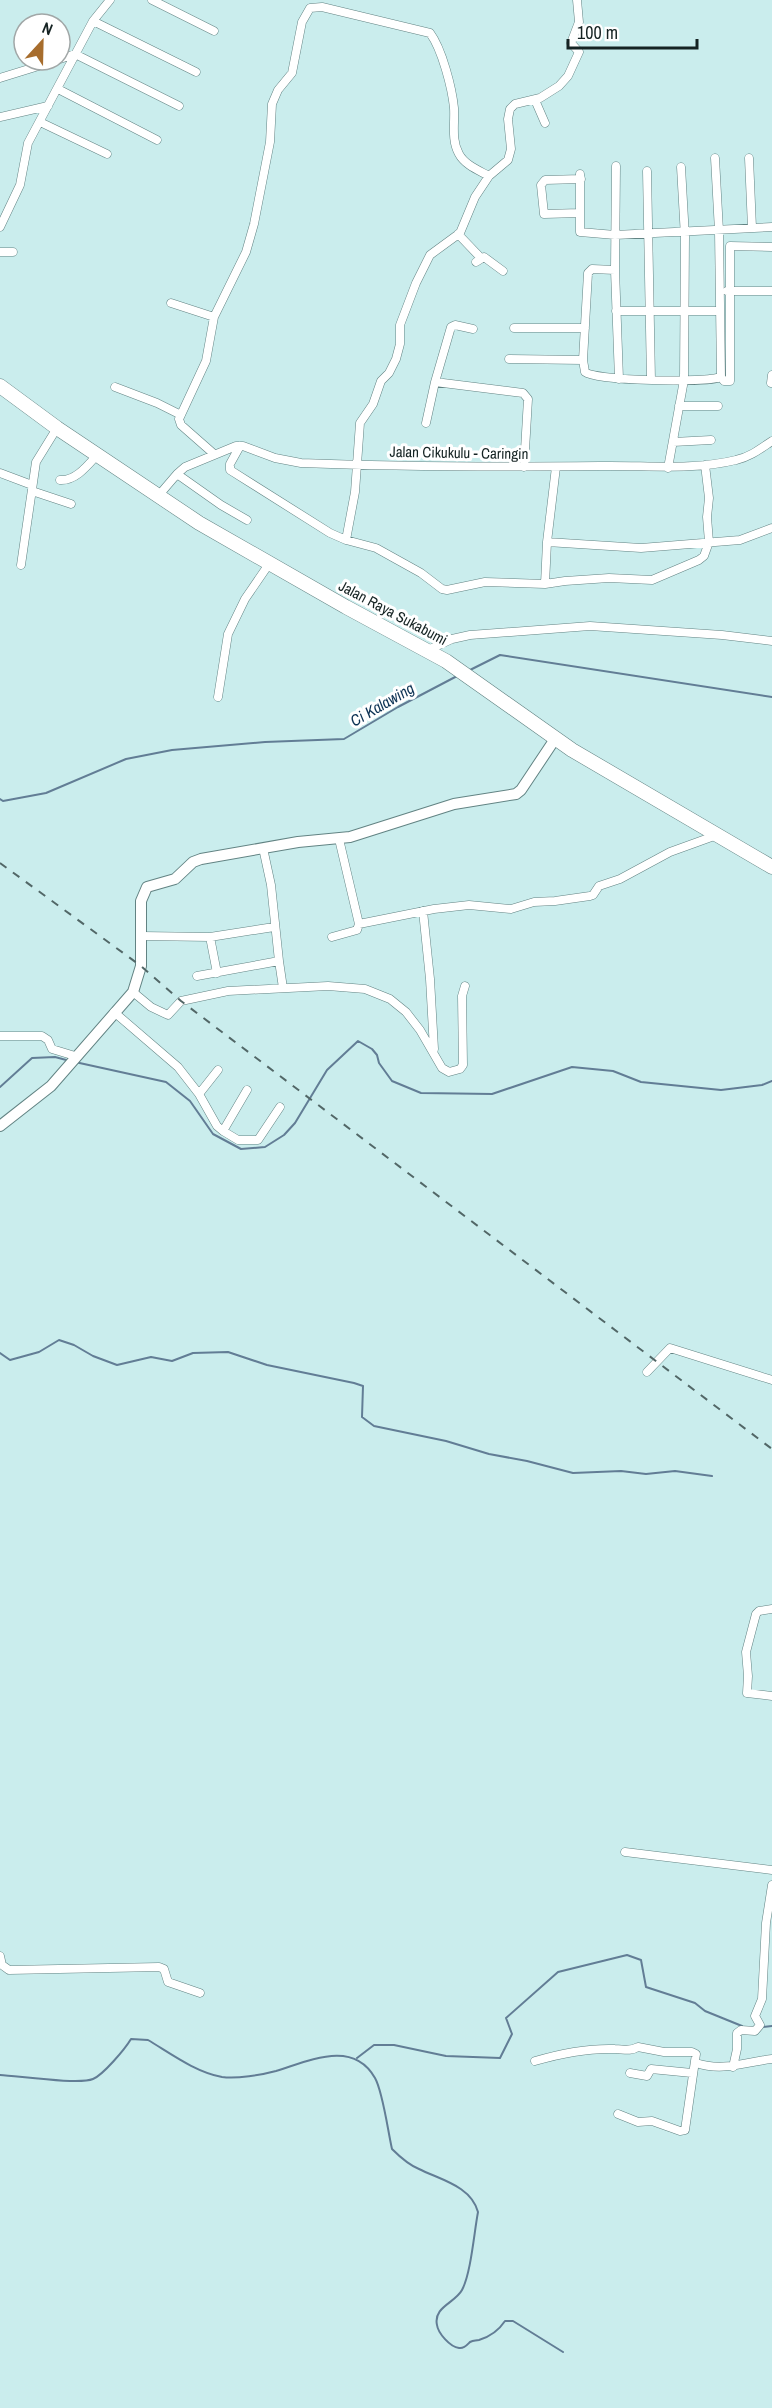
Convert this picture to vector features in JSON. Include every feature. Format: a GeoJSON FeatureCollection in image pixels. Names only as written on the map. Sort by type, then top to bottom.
{"type":"FeatureCollection","features":[{"type":"Feature","properties":{"kind":"highway","name":"Jalan Raya Sukabumi"},"geometry":{"type":"LineString","coordinates":[[0,386],[57,428],[206,528],[428,650],[555,739],[772,867]]}},
{"type":"Feature","properties":{"kind":"street"},"geometry":{"type":"LineString","coordinates":[[0,227],[20,185],[25,150],[93,21],[110,0]]}},
{"type":"Feature","properties":{"kind":"street"},"geometry":{"type":"LineString","coordinates":[[152,0],[214,31]]}},
{"type":"Feature","properties":{"kind":"street"},"geometry":{"type":"LineString","coordinates":[[346,540],[355,492],[360,423],[373,404],[381,381],[389,373],[396,359],[400,344],[400,325],[408,300],[430,255],[458,234],[475,197],[489,176],[506,163],[511,153],[508,119],[510,108],[515,104],[546,96],[564,82],[579,50],[572,45],[571,41],[579,22],[577,0]]}},
{"type":"Feature","properties":{"kind":"street"},"geometry":{"type":"LineString","coordinates":[[214,454],[181,425],[181,416],[206,362],[214,317],[246,252],[254,225],[270,142],[274,97],[292,73],[305,14],[314,6],[429,33],[436,45],[452,94],[454,136],[459,154],[467,163],[489,176]]}},
{"type":"Feature","properties":{"kind":"street"},"geometry":{"type":"LineString","coordinates":[[93,21],[196,72]]}},
{"type":"Feature","properties":{"kind":"street"},"geometry":{"type":"LineString","coordinates":[[72,55],[75,54],[179,105]]}},
{"type":"Feature","properties":{"kind":"street"},"geometry":{"type":"LineString","coordinates":[[0,78],[20,72]]}},
{"type":"Feature","properties":{"kind":"street"},"geometry":{"type":"LineString","coordinates":[[58,89],[157,140]]}},
{"type":"Feature","properties":{"kind":"street"},"geometry":{"type":"LineString","coordinates":[[535,100],[545,123]]}},
{"type":"Feature","properties":{"kind":"street"},"geometry":{"type":"LineString","coordinates":[[0,117],[48,106]]}},
{"type":"Feature","properties":{"kind":"street"},"geometry":{"type":"LineString","coordinates":[[40,122],[107,154]]}},
{"type":"Feature","properties":{"kind":"street"},"geometry":{"type":"LineString","coordinates":[[715,158],[719,231],[721,377],[724,381],[730,381],[730,246],[772,247]]}},
{"type":"Feature","properties":{"kind":"street"},"geometry":{"type":"LineString","coordinates":[[749,158],[752,228]]}},
{"type":"Feature","properties":{"kind":"street"},"geometry":{"type":"LineString","coordinates":[[616,166],[615,270],[619,379]]}},
{"type":"Feature","properties":{"kind":"street"},"geometry":{"type":"LineString","coordinates":[[668,468],[684,380],[684,232],[681,167]]}},
{"type":"Feature","properties":{"kind":"street"},"geometry":{"type":"LineString","coordinates":[[647,171],[651,380]]}},
{"type":"Feature","properties":{"kind":"street"},"geometry":{"type":"LineString","coordinates":[[580,213],[544,214],[541,185],[545,180],[580,177],[580,213],[580,232],[615,235],[772,227]]}},
{"type":"Feature","properties":{"kind":"street"},"geometry":{"type":"LineString","coordinates":[[458,234],[478,260],[486,258],[503,271]]}},
{"type":"Feature","properties":{"kind":"street"},"geometry":{"type":"LineString","coordinates":[[0,252],[13,252]]}},
{"type":"Feature","properties":{"kind":"street"},"geometry":{"type":"LineString","coordinates":[[615,270],[592,269],[588,273],[583,360],[585,372],[589,375],[619,379],[684,380],[721,377]]}},
{"type":"Feature","properties":{"kind":"street"},"geometry":{"type":"LineString","coordinates":[[720,291],[772,291]]}},
{"type":"Feature","properties":{"kind":"street"},"geometry":{"type":"LineString","coordinates":[[171,303],[214,317]]}},
{"type":"Feature","properties":{"kind":"street"},"geometry":{"type":"LineString","coordinates":[[616,311],[720,311]]}},
{"type":"Feature","properties":{"kind":"street"},"geometry":{"type":"LineString","coordinates":[[426,423],[451,327],[455,325],[473,329]]}},
{"type":"Feature","properties":{"kind":"street"},"geometry":{"type":"LineString","coordinates":[[514,328],[585,328]]}},
{"type":"Feature","properties":{"kind":"street"},"geometry":{"type":"LineString","coordinates":[[509,359],[583,360]]}},
{"type":"Feature","properties":{"kind":"street"},"geometry":{"type":"LineString","coordinates":[[771,383],[772,375]]}},
{"type":"Feature","properties":{"kind":"street"},"geometry":{"type":"LineString","coordinates":[[435,382],[473,385],[525,394],[528,404],[524,467]]}},
{"type":"Feature","properties":{"kind":"street"},"geometry":{"type":"LineString","coordinates":[[115,387],[157,403],[181,416]]}},
{"type":"Feature","properties":{"kind":"street"},"geometry":{"type":"LineString","coordinates":[[679,406],[718,406]]}},
{"type":"Feature","properties":{"kind":"street"},"geometry":{"type":"LineString","coordinates":[[21,565],[38,456],[57,428]]}},
{"type":"Feature","properties":{"kind":"street"},"geometry":{"type":"LineString","coordinates":[[673,442],[711,440]]}},
{"type":"Feature","properties":{"kind":"street","name":"Jalan Cikukulu - Caringin"},"geometry":{"type":"LineString","coordinates":[[240,446],[294,462],[524,467],[607,465],[668,468],[705,465],[749,456],[772,441]]}},
{"type":"Feature","properties":{"kind":"street"},"geometry":{"type":"LineString","coordinates":[[159,495],[177,474],[192,464],[240,446]]}},
{"type":"Feature","properties":{"kind":"street"},"geometry":{"type":"LineString","coordinates":[[240,446],[230,464],[230,470],[330,533],[376,548],[421,573],[442,589],[454,590],[485,582],[545,584],[565,580],[626,578],[644,581],[658,579],[699,560],[704,556],[709,543],[707,517],[709,498],[705,465]]}},
{"type":"Feature","properties":{"kind":"street"},"geometry":{"type":"LineString","coordinates":[[60,480],[66,480],[78,474],[98,454]]}},
{"type":"Feature","properties":{"kind":"street"},"geometry":{"type":"LineString","coordinates":[[545,584],[547,542],[556,467]]}},
{"type":"Feature","properties":{"kind":"street"},"geometry":{"type":"LineString","coordinates":[[0,473],[71,504]]}},
{"type":"Feature","properties":{"kind":"street"},"geometry":{"type":"LineString","coordinates":[[177,474],[247,520]]}},
{"type":"Feature","properties":{"kind":"street"},"geometry":{"type":"LineString","coordinates":[[547,542],[641,548],[740,540],[772,528]]}},
{"type":"Feature","properties":{"kind":"street"},"geometry":{"type":"LineString","coordinates":[[218,697],[228,634],[245,599],[269,564]]}},
{"type":"Feature","properties":{"kind":"street"},"geometry":{"type":"LineString","coordinates":[[428,650],[452,639],[471,635],[590,626],[722,635],[772,641]]}},
{"type":"Feature","properties":{"kind":"street"},"geometry":{"type":"LineString","coordinates":[[0,1126],[45,1092],[133,992],[141,966],[141,901],[147,888],[175,879],[196,860],[298,842],[339,839],[369,832],[454,804],[516,794],[555,739]]}},
{"type":"Feature","properties":{"kind":"street"},"geometry":{"type":"LineString","coordinates":[[360,924],[423,910],[469,905],[511,909],[534,902],[590,896],[598,886],[620,879],[670,852],[719,835]]}},
{"type":"Feature","properties":{"kind":"street"},"geometry":{"type":"LineString","coordinates":[[332,937],[357,930],[360,924],[339,839]]}},
{"type":"Feature","properties":{"kind":"street"},"geometry":{"type":"LineString","coordinates":[[263,848],[271,885],[274,927],[283,988]]}},
{"type":"Feature","properties":{"kind":"street"},"geometry":{"type":"LineString","coordinates":[[423,910],[434,1050]]}},
{"type":"Feature","properties":{"kind":"street"},"geometry":{"type":"LineString","coordinates":[[142,936],[210,937],[274,927]]}},
{"type":"Feature","properties":{"kind":"street"},"geometry":{"type":"LineString","coordinates":[[210,937],[217,973]]}},
{"type":"Feature","properties":{"kind":"street"},"geometry":{"type":"LineString","coordinates":[[197,976],[279,961]]}},
{"type":"Feature","properties":{"kind":"street"},"geometry":{"type":"LineString","coordinates":[[133,992],[151,1007],[168,1015],[181,1001],[237,990],[333,986],[365,989],[381,994],[406,1012],[434,1050],[438,1061],[449,1072],[462,1068],[464,1042],[462,996],[465,986]]}},
{"type":"Feature","properties":{"kind":"street"},"geometry":{"type":"LineString","coordinates":[[114,1012],[171,1060],[199,1094],[217,1126],[238,1140],[258,1140],[280,1107]]}},
{"type":"Feature","properties":{"kind":"street"},"geometry":{"type":"LineString","coordinates":[[0,1036],[42,1036],[48,1040],[52,1049],[75,1056]]}},
{"type":"Feature","properties":{"kind":"street"},"geometry":{"type":"LineString","coordinates":[[199,1094],[218,1070]]}},
{"type":"Feature","properties":{"kind":"street"},"geometry":{"type":"LineString","coordinates":[[223,1131],[248,1090]]}},
{"type":"Feature","properties":{"kind":"street"},"geometry":{"type":"LineString","coordinates":[[648,1372],[670,1348],[772,1380]]}},
{"type":"Feature","properties":{"kind":"street"},"geometry":{"type":"LineString","coordinates":[[772,1609],[759,1611],[756,1614],[752,1635],[747,1643],[746,1660],[748,1694],[772,1696]]}},
{"type":"Feature","properties":{"kind":"street"},"geometry":{"type":"LineString","coordinates":[[625,1852],[772,1870]]}},
{"type":"Feature","properties":{"kind":"street"},"geometry":{"type":"LineString","coordinates":[[733,2067],[737,2049],[737,2033],[741,2030],[755,2031],[760,2025],[754,2016],[762,1999],[766,1923],[772,1885]]}},
{"type":"Feature","properties":{"kind":"street"},"geometry":{"type":"LineString","coordinates":[[0,1956],[2,1965],[6,1969],[159,1967],[165,1971],[168,1982],[200,1993]]}},
{"type":"Feature","properties":{"kind":"street"},"geometry":{"type":"LineString","coordinates":[[535,2061],[567,2052],[590,2049],[631,2050],[638,2047],[657,2052],[694,2052],[696,2063],[692,2073],[685,2130],[680,2131],[657,2122],[638,2122],[618,2114]]}},
{"type":"Feature","properties":{"kind":"street"},"geometry":{"type":"LineString","coordinates":[[696,2063],[709,2068],[733,2067],[772,2059]]}},
{"type":"Feature","properties":{"kind":"street"},"geometry":{"type":"LineString","coordinates":[[630,2073],[647,2076],[651,2069],[692,2073]]}},
{"type":"Feature","properties":{"kind":"waterway","name":"Ci Kalawing"},"geometry":{"type":"LineString","coordinates":[[470,670],[500,655],[772,697]]}},
{"type":"Feature","properties":{"kind":"waterway","name":"Ci Kalawing"},"geometry":{"type":"LineString","coordinates":[[0,799],[3,801],[46,793],[126,759],[172,750],[265,742],[344,739],[459,675]]}},
{"type":"Feature","properties":{"kind":"waterway"},"geometry":{"type":"LineString","coordinates":[[75,1062],[166,1082],[190,1101],[213,1134],[241,1149],[265,1147],[284,1135],[295,1123],[327,1070],[358,1041],[372,1049],[392,1081],[421,1093],[492,1094],[572,1067],[613,1071],[641,1082],[721,1090],[762,1085],[772,1081]]}},
{"type":"Feature","properties":{"kind":"waterway"},"geometry":{"type":"LineString","coordinates":[[0,1087],[32,1058],[55,1057],[70,1061]]}},
{"type":"Feature","properties":{"kind":"waterway"},"geometry":{"type":"LineString","coordinates":[[0,1353],[10,1360],[39,1352],[59,1340],[117,1365],[151,1357],[172,1361],[193,1353],[228,1352],[267,1365],[363,1386],[362,1417],[374,1426],[446,1441],[489,1454],[573,1473],[621,1471],[646,1474],[675,1471],[712,1476]]}},
{"type":"Feature","properties":{"kind":"waterway"},"geometry":{"type":"LineString","coordinates":[[357,2058],[374,2045],[394,2045],[446,2056],[500,2058],[512,2034],[506,2018],[558,1972],[627,1955],[641,1960],[646,1987],[695,2003],[705,2011],[742,2026]]}},
{"type":"Feature","properties":{"kind":"waterway"},"geometry":{"type":"LineString","coordinates":[[763,2027],[772,2026]]}},
{"type":"Feature","properties":{"kind":"waterway"},"geometry":{"type":"LineString","coordinates":[[0,2075],[86,2081],[97,2077],[108,2067],[131,2039],[148,2040],[193,2067],[222,2077],[263,2074],[330,2056],[355,2059],[366,2066],[378,2084],[392,2149],[412,2165],[462,2190],[469,2196],[478,2212],[465,2283],[459,2294],[438,2314],[438,2328],[442,2336],[452,2345],[462,2348],[470,2342],[490,2335],[505,2321],[513,2321],[563,2352]]}},
{"type":"Feature","properties":{"kind":"railway"},"geometry":{"type":"LineString","coordinates":[[0,863],[141,966],[181,1001],[772,1449]]}}]}
